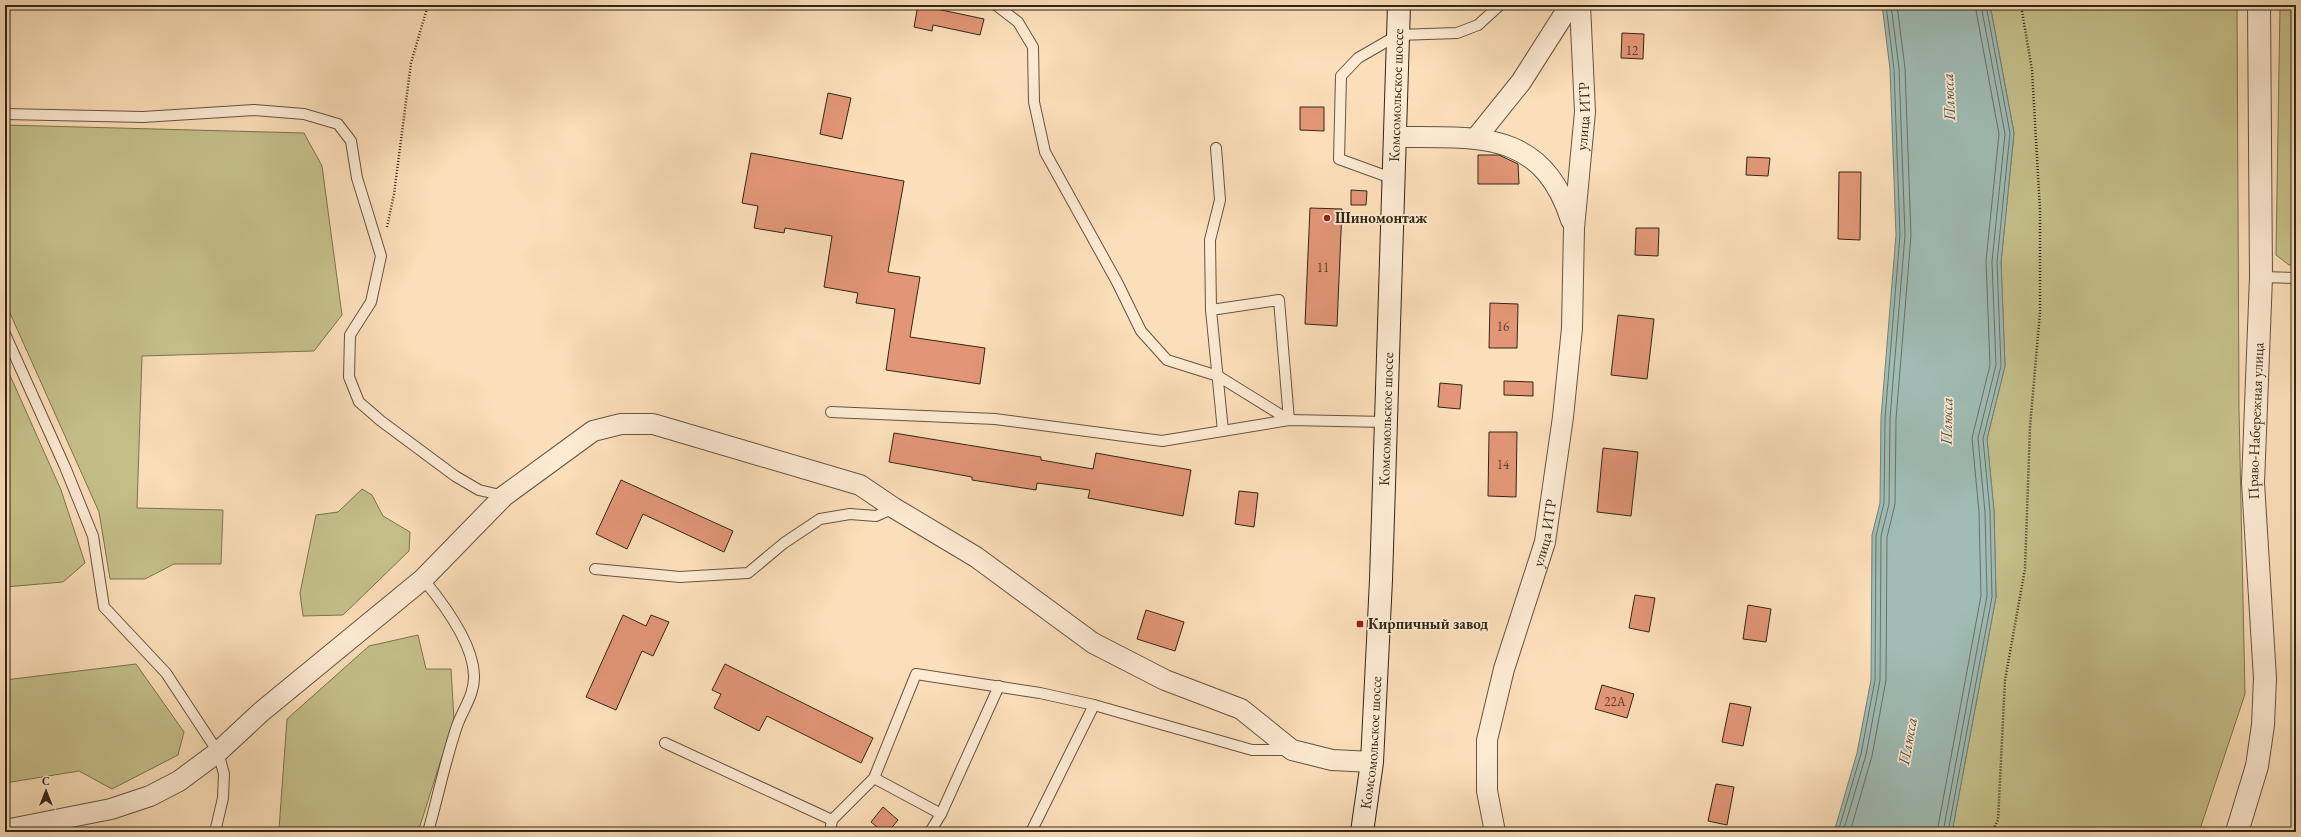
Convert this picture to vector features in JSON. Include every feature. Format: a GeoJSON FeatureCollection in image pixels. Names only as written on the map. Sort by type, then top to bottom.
{"type":"FeatureCollection","features":[{"type":"Feature","properties":{"kind":"main road","name":"Комсомольское шоссе"},"geometry":{"type":"LineString","coordinates":[[1362,832],[1372,762],[1386,422],[1399,5]]}},
{"type":"Feature","properties":{"kind":"main road","name":"Право-Набережная улица"},"geometry":{"type":"LineString","coordinates":[[2237,832],[2257,766],[2263,725],[2265,678],[2253,483],[2261,277],[2259,5]]}},
{"type":"Feature","properties":{"kind":"street"},"geometry":{"type":"LineString","coordinates":[[1473,138],[1521,82],[1570,5]]}},
{"type":"Feature","properties":{"kind":"street","name":"улица ИТР"},"geometry":{"type":"LineString","coordinates":[[1495,832],[1487,791],[1487,740],[1504,669],[1545,542],[1566,395],[1572,328],[1574,228],[1585,112],[1580,5]]}},
{"type":"Feature","properties":{"kind":"street","name":"улица ИТР"},"geometry":{"type":"LineString","coordinates":[[1395,137],[1473,138],[1501,143],[1523,152],[1546,170],[1563,196],[1574,228]]}},
{"type":"Feature","properties":{"kind":"street"},"geometry":{"type":"LineString","coordinates":[[5,830],[111,809],[150,796],[179,781],[218,752],[261,712],[423,579],[504,496],[593,431],[621,424],[653,424],[860,485],[894,508],[976,557],[1093,643],[1165,680],[1240,709],[1292,750],[1332,760],[1372,762]]}},
{"type":"Feature","properties":{"kind":"lane"},"geometry":{"type":"LineString","coordinates":[[996,5],[1018,22],[1032,46],[1034,102],[1045,152],[1117,282],[1141,331],[1167,360],[1218,376],[1289,420]]}},
{"type":"Feature","properties":{"kind":"lane"},"geometry":{"type":"LineString","coordinates":[[1394,179],[1340,159],[1341,76],[1358,58],[1398,35],[1457,33],[1478,25],[1500,5]]}},
{"type":"Feature","properties":{"kind":"lane"},"geometry":{"type":"LineString","coordinates":[[5,114],[143,117],[254,110],[304,114],[338,124],[351,141],[357,178],[381,256],[370,302],[350,335],[349,377],[359,402],[381,421],[455,476],[479,490],[504,496]]}},
{"type":"Feature","properties":{"kind":"lane"},"geometry":{"type":"LineString","coordinates":[[1216,148],[1220,200],[1210,240],[1211,310],[1223,431]]}},
{"type":"Feature","properties":{"kind":"lane"},"geometry":{"type":"LineString","coordinates":[[2261,277],[2296,278]]}},
{"type":"Feature","properties":{"kind":"lane"},"geometry":{"type":"LineString","coordinates":[[1211,310],[1279,300],[1289,420]]}},
{"type":"Feature","properties":{"kind":"lane"},"geometry":{"type":"LineString","coordinates":[[5,334],[65,467],[93,536],[104,607],[166,673],[218,752],[224,774],[223,790],[215,832]]}},
{"type":"Feature","properties":{"kind":"lane"},"geometry":{"type":"LineString","coordinates":[[831,412],[995,419],[1162,441],[1289,420],[1386,422]]}},
{"type":"Feature","properties":{"kind":"lane"},"geometry":{"type":"LineString","coordinates":[[595,569],[680,577],[748,573],[784,543],[820,519],[850,514],[876,516],[894,508]]}},
{"type":"Feature","properties":{"kind":"lane"},"geometry":{"type":"LineString","coordinates":[[423,579],[449,613],[466,644],[474,674],[472,692],[457,726],[428,832]]}},
{"type":"Feature","properties":{"kind":"lane"},"geometry":{"type":"LineString","coordinates":[[830,832],[832,820],[874,778],[916,674],[999,686],[1094,705],[1252,750],[1292,750]]}},
{"type":"Feature","properties":{"kind":"lane"},"geometry":{"type":"LineString","coordinates":[[930,832],[941,814],[999,686]]}},
{"type":"Feature","properties":{"kind":"lane"},"geometry":{"type":"LineString","coordinates":[[1031,832],[1094,705]]}},
{"type":"Feature","properties":{"kind":"lane"},"geometry":{"type":"LineString","coordinates":[[664,743],[832,820]]}},
{"type":"Feature","properties":{"kind":"lane"},"geometry":{"type":"LineString","coordinates":[[874,778],[941,814]]}},
{"type":"Feature","properties":{"kind":"path"},"geometry":{"type":"LineString","coordinates":[[381,256],[394,194],[411,63],[428,5]]}},
{"type":"Feature","properties":{"kind":"path"},"geometry":{"type":"LineString","coordinates":[[1992,832],[1998,820],[2005,680],[2024,569],[2030,427],[2040,312],[2040,210],[2032,70],[2021,5]]}},
{"type":"Feature","properties":{"kind":"shaded area"},"geometry":{"type":"Polygon","coordinates":[[[1990,5],[2237,5],[2239,409],[2245,694],[2199,832],[1952,832],[1996,597],[1994,511],[1987,439],[2005,366],[2001,262],[2014,133],[1990,5]]]}},
{"type":"Feature","properties":{"kind":"shaded area"},"geometry":{"type":"Polygon","coordinates":[[[2280,5],[2296,5],[2296,265],[2289,265],[2276,255],[2280,5]]]}},
{"type":"Feature","properties":{"kind":"shaded area"},"geometry":{"type":"Polygon","coordinates":[[[5,125],[304,133],[322,166],[342,315],[314,351],[142,356],[137,508],[223,510],[221,564],[174,564],[145,579],[110,579],[99,512],[5,302],[5,125]]]}},
{"type":"Feature","properties":{"kind":"shaded area"},"geometry":{"type":"Polygon","coordinates":[[[5,364],[61,490],[85,563],[63,582],[5,587],[5,364]]]}},
{"type":"Feature","properties":{"kind":"shaded area"},"geometry":{"type":"Polygon","coordinates":[[[362,489],[372,495],[383,516],[410,532],[409,551],[343,615],[303,616],[300,593],[316,515],[338,512],[362,489]]]}},
{"type":"Feature","properties":{"kind":"shaded area"},"geometry":{"type":"Polygon","coordinates":[[[418,635],[426,669],[451,669],[454,719],[418,832],[282,832],[279,829],[287,719],[369,646],[418,635]]]}},
{"type":"Feature","properties":{"kind":"shaded area"},"geometry":{"type":"Polygon","coordinates":[[[136,664],[184,732],[178,755],[112,789],[79,771],[5,783],[5,680],[136,664]]]}},
{"type":"Feature","properties":{"kind":"water","name":"Плюсса"},"geometry":{"type":"Polygon","coordinates":[[[1882,5],[1990,5],[2014,133],[2001,262],[2005,366],[1987,439],[1994,511],[1996,597],[1952,832],[1834,832],[1857,753],[1871,680],[1872,535],[1880,503],[1881,418],[1896,235],[1890,69],[1882,5]]]}},
{"type":"Feature","properties":{"kind":"building"},"geometry":{"type":"Polygon","coordinates":[[[918,5],[984,19],[980,35],[933,25],[932,31],[914,27],[918,5]]]}},
{"type":"Feature","properties":{"kind":"building"},"geometry":{"type":"Polygon","coordinates":[[[1622,33],[1644,34],[1643,59],[1621,58],[1622,33]]]}},
{"type":"Feature","properties":{"kind":"building"},"geometry":{"type":"Polygon","coordinates":[[[828,93],[851,98],[842,139],[820,134],[828,93]]]}},
{"type":"Feature","properties":{"kind":"building"},"geometry":{"type":"Polygon","coordinates":[[[1300,107],[1324,107],[1324,131],[1300,130],[1300,107]]]}},
{"type":"Feature","properties":{"kind":"building"},"geometry":{"type":"Polygon","coordinates":[[[751,153],[904,181],[888,272],[920,277],[910,337],[985,348],[980,384],[886,370],[895,309],[856,303],[858,293],[824,287],[832,236],[785,228],[784,233],[754,228],[758,206],[742,203],[751,153]]]}},
{"type":"Feature","properties":{"kind":"building"},"geometry":{"type":"Polygon","coordinates":[[[1478,155],[1499,155],[1518,164],[1519,184],[1478,184],[1478,155]]]}},
{"type":"Feature","properties":{"kind":"building"},"geometry":{"type":"Polygon","coordinates":[[[1747,157],[1770,158],[1768,176],[1746,175],[1747,157]]]}},
{"type":"Feature","properties":{"kind":"building"},"geometry":{"type":"Polygon","coordinates":[[[1839,172],[1861,172],[1860,240],[1838,239],[1839,172]]]}},
{"type":"Feature","properties":{"kind":"building"},"geometry":{"type":"Polygon","coordinates":[[[1351,190],[1367,191],[1366,205],[1351,205],[1351,190]]]}},
{"type":"Feature","properties":{"kind":"building"},"geometry":{"type":"Polygon","coordinates":[[[1310,208],[1342,209],[1337,326],[1305,324],[1310,208]]]}},
{"type":"Feature","properties":{"kind":"building"},"geometry":{"type":"Polygon","coordinates":[[[1636,228],[1659,228],[1658,256],[1635,255],[1636,228]]]}},
{"type":"Feature","properties":{"kind":"building"},"geometry":{"type":"Polygon","coordinates":[[[1490,303],[1518,304],[1517,348],[1489,348],[1490,303]]]}},
{"type":"Feature","properties":{"kind":"building"},"geometry":{"type":"Polygon","coordinates":[[[1618,315],[1654,319],[1647,379],[1611,375],[1618,315]]]}},
{"type":"Feature","properties":{"kind":"building"},"geometry":{"type":"Polygon","coordinates":[[[1504,381],[1533,382],[1533,396],[1504,395],[1504,381]]]}},
{"type":"Feature","properties":{"kind":"building"},"geometry":{"type":"Polygon","coordinates":[[[1440,383],[1462,385],[1460,409],[1438,407],[1440,383]]]}},
{"type":"Feature","properties":{"kind":"building"},"geometry":{"type":"Polygon","coordinates":[[[1489,432],[1517,432],[1516,497],[1488,496],[1489,432]]]}},
{"type":"Feature","properties":{"kind":"building"},"geometry":{"type":"Polygon","coordinates":[[[894,433],[1041,457],[1041,460],[1093,469],[1096,453],[1191,470],[1183,516],[1088,498],[1090,490],[1037,483],[1036,490],[972,480],[972,477],[889,462],[894,433]]]}},
{"type":"Feature","properties":{"kind":"building"},"geometry":{"type":"Polygon","coordinates":[[[1603,448],[1638,452],[1631,516],[1597,512],[1603,448]]]}},
{"type":"Feature","properties":{"kind":"building"},"geometry":{"type":"Polygon","coordinates":[[[621,480],[733,531],[724,552],[643,514],[627,549],[596,534],[621,480]]]}},
{"type":"Feature","properties":{"kind":"building"},"geometry":{"type":"Polygon","coordinates":[[[1239,491],[1258,493],[1254,527],[1235,524],[1239,491]]]}},
{"type":"Feature","properties":{"kind":"building"},"geometry":{"type":"Polygon","coordinates":[[[1635,595],[1655,598],[1649,632],[1629,628],[1635,595]]]}},
{"type":"Feature","properties":{"kind":"building"},"geometry":{"type":"Polygon","coordinates":[[[1748,605],[1771,609],[1766,642],[1743,639],[1748,605]]]}},
{"type":"Feature","properties":{"kind":"building"},"geometry":{"type":"Polygon","coordinates":[[[1146,610],[1184,622],[1175,651],[1137,639],[1146,610]]]}},
{"type":"Feature","properties":{"kind":"building"},"geometry":{"type":"Polygon","coordinates":[[[623,615],[646,626],[651,615],[669,622],[653,656],[642,651],[616,710],[586,697],[623,615]]]}},
{"type":"Feature","properties":{"kind":"building"},"geometry":{"type":"Polygon","coordinates":[[[725,664],[873,738],[861,763],[767,716],[759,731],[714,708],[721,694],[712,690],[725,664]]]}},
{"type":"Feature","properties":{"kind":"building"},"geometry":{"type":"Polygon","coordinates":[[[1602,685],[1634,694],[1627,718],[1595,709],[1602,685]]]}},
{"type":"Feature","properties":{"kind":"building"},"geometry":{"type":"Polygon","coordinates":[[[1730,703],[1751,707],[1743,746],[1722,742],[1730,703]]]}},
{"type":"Feature","properties":{"kind":"building"},"geometry":{"type":"Polygon","coordinates":[[[1716,784],[1734,787],[1727,825],[1708,821],[1716,784]]]}},
{"type":"Feature","properties":{"kind":"building"},"geometry":{"type":"Polygon","coordinates":[[[883,807],[898,820],[888,832],[883,832],[871,822],[883,807]]]}},
{"type":"Feature","properties":{"kind":"place","name":"Шиномонтаж"},"geometry":{"type":"Point","coordinates":[1327,218]}},
{"type":"Feature","properties":{"kind":"place","name":"Кирпичный завод"},"geometry":{"type":"Point","coordinates":[1360,624]}}]}
